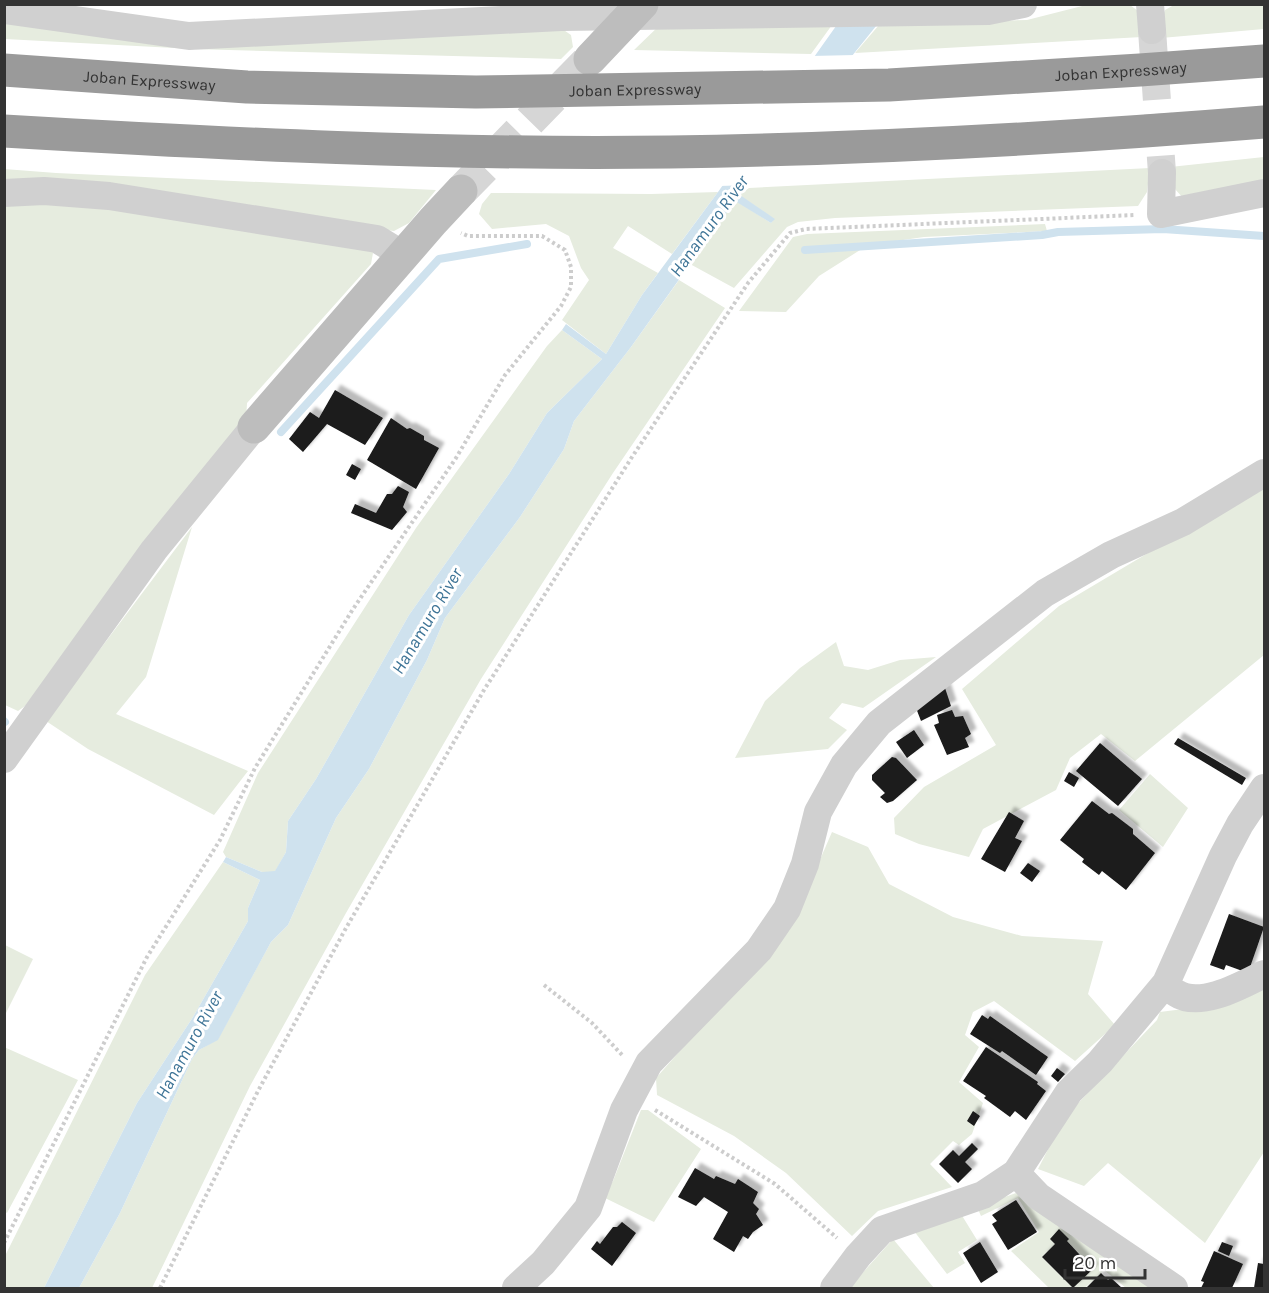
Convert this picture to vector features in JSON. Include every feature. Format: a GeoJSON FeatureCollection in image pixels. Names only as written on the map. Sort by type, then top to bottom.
{"type":"FeatureCollection","features":[{"type":"Feature","properties":{"kind":"highway","name":"Joban Expressway"},"geometry":{"type":"LineString","coordinates":[[4,70],[258,87],[476,92],[889,86],[1264,61]]}},
{"type":"Feature","properties":{"kind":"highway"},"geometry":{"type":"LineString","coordinates":[[4,131],[268,145],[450,151],[669,152],[844,147],[1143,132],[1264,122]]}},
{"type":"Feature","properties":{"kind":"street"},"geometry":{"type":"LineString","coordinates":[[4,10],[189,36],[637,10],[784,15],[947,13],[1023,4]]}},
{"type":"Feature","properties":{"kind":"street"},"geometry":{"type":"LineString","coordinates":[[590,59],[637,10]]}},
{"type":"Feature","properties":{"kind":"street"},"geometry":{"type":"LineString","coordinates":[[1162,173],[1161,214],[1264,194]]}},
{"type":"Feature","properties":{"kind":"street"},"geometry":{"type":"LineString","coordinates":[[4,193],[44,191],[109,196],[365,237],[377,239],[390,247],[400,258]]}},
{"type":"Feature","properties":{"kind":"street"},"geometry":{"type":"LineString","coordinates":[[4,759],[154,550],[254,427],[461,191]]}},
{"type":"Feature","properties":{"kind":"street"},"geometry":{"type":"LineString","coordinates":[[516,1288],[543,1263],[588,1208],[636,1086],[649,1063],[759,950],[787,909],[805,864],[818,812],[844,765],[879,723],[1045,593],[1111,555],[1183,522],[1264,473]]}},
{"type":"Feature","properties":{"kind":"street"},"geometry":{"type":"LineString","coordinates":[[834,1288],[858,1256],[882,1230],[983,1195],[1016,1173],[1069,1092],[1100,1062],[1166,983],[1223,856],[1240,824],[1264,788]]}},
{"type":"Feature","properties":{"kind":"street"},"geometry":{"type":"LineString","coordinates":[[1166,983],[1174,993],[1199,998],[1218,995],[1264,974]]}},
{"type":"Feature","properties":{"kind":"street"},"geometry":{"type":"LineString","coordinates":[[1016,1173],[1038,1196],[1174,1288]]}},
{"type":"Feature","properties":{"kind":"path"},"geometry":{"type":"LineString","coordinates":[[160,1288],[258,1091],[340,938],[484,690],[638,447],[735,302],[790,233],[806,229],[1161,214]]}},
{"type":"Feature","properties":{"kind":"path"},"geometry":{"type":"LineString","coordinates":[[4,1243],[147,957],[220,840],[255,768],[353,609],[456,458],[505,375],[561,306],[571,287],[571,267],[565,250],[542,236],[468,236],[433,221]]}},
{"type":"Feature","properties":{"kind":"path"},"geometry":{"type":"LineString","coordinates":[[544,985],[592,1023],[636,1086],[775,1184],[858,1256]]}},
{"type":"Feature","properties":{"kind":"shaded area"},"geometry":{"type":"Polygon","coordinates":[[[1090,4],[1130,5],[1138,11],[1142,37],[855,53],[879,25],[1027,20],[1090,4]]]}},
{"type":"Feature","properties":{"kind":"shaded area"},"geometry":{"type":"Polygon","coordinates":[[[1174,5],[1264,5],[1264,29],[1161,38],[1160,26],[1165,10],[1174,5]]]}},
{"type":"Feature","properties":{"kind":"shaded area"},"geometry":{"type":"Polygon","coordinates":[[[4,17],[199,44],[555,24],[571,35],[573,47],[561,59],[193,49],[5,39],[4,17]]]}},
{"type":"Feature","properties":{"kind":"shaded area"},"geometry":{"type":"Polygon","coordinates":[[[662,23],[832,25],[811,54],[634,50],[662,23]]]}},
{"type":"Feature","properties":{"kind":"shaded area"},"geometry":{"type":"Polygon","coordinates":[[[1264,157],[1264,186],[1184,199],[1174,188],[1170,167],[1264,157]]]}},
{"type":"Feature","properties":{"kind":"shaded area"},"geometry":{"type":"Polygon","coordinates":[[[1150,168],[1147,192],[1138,206],[835,218],[798,222],[787,227],[734,288],[690,264],[735,200],[771,223],[774,219],[739,195],[749,188],[1150,168]]]}},
{"type":"Feature","properties":{"kind":"shaded area"},"geometry":{"type":"Polygon","coordinates":[[[4,169],[436,190],[409,223],[394,231],[5,182],[4,169]]]}},
{"type":"Feature","properties":{"kind":"shaded area"},"geometry":{"type":"Polygon","coordinates":[[[718,192],[672,254],[628,226],[613,248],[658,273],[606,354],[562,320],[589,280],[581,268],[569,236],[546,224],[492,229],[479,214],[482,204],[491,193],[718,192]]]}},
{"type":"Feature","properties":{"kind":"shaded area"},"geometry":{"type":"Polygon","coordinates":[[[33,197],[367,242],[373,253],[371,264],[247,403],[246,420],[25,706],[18,711],[5,705],[5,198],[33,197]]]}},
{"type":"Feature","properties":{"kind":"shaded area"},"geometry":{"type":"Polygon","coordinates":[[[1045,224],[1047,231],[924,237],[868,245],[819,276],[786,312],[739,311],[793,237],[807,234],[1045,224]]]}},
{"type":"Feature","properties":{"kind":"shaded area"},"geometry":{"type":"Polygon","coordinates":[[[679,280],[725,308],[613,473],[481,679],[346,913],[250,1086],[152,1288],[79,1288],[120,1213],[192,1059],[199,1050],[218,1039],[271,942],[288,925],[336,818],[369,769],[427,660],[445,618],[520,517],[564,449],[574,421],[679,280]]]}},
{"type":"Feature","properties":{"kind":"shaded area"},"geometry":{"type":"Polygon","coordinates":[[[562,330],[602,359],[547,413],[509,474],[409,615],[316,779],[288,821],[286,852],[275,872],[262,872],[226,857],[223,852],[258,773],[416,528],[547,346],[562,330]]]}},
{"type":"Feature","properties":{"kind":"shaded area"},"geometry":{"type":"Polygon","coordinates":[[[1264,484],[1264,655],[1135,761],[1101,734],[1070,758],[1056,790],[983,829],[969,857],[919,844],[895,834],[894,818],[924,787],[996,745],[962,689],[1059,606],[1264,484]]]}},
{"type":"Feature","properties":{"kind":"shaded area"},"geometry":{"type":"Polygon","coordinates":[[[192,527],[146,677],[116,714],[248,771],[214,815],[88,749],[46,721],[192,527]]]}},
{"type":"Feature","properties":{"kind":"shaded area"},"geometry":{"type":"Polygon","coordinates":[[[836,642],[844,666],[868,670],[900,660],[936,657],[863,708],[842,703],[829,718],[847,730],[828,749],[735,758],[765,701],[800,668],[836,642]]]}},
{"type":"Feature","properties":{"kind":"shaded area"},"geometry":{"type":"Polygon","coordinates":[[[1150,774],[1188,808],[1163,847],[1119,810],[1150,774]]]}},
{"type":"Feature","properties":{"kind":"shaded area"},"geometry":{"type":"Polygon","coordinates":[[[832,832],[868,847],[889,884],[953,917],[1022,936],[1103,941],[1088,994],[1115,1025],[1075,1061],[994,1001],[973,1012],[965,1035],[979,1047],[959,1082],[983,1103],[972,1134],[959,1145],[953,1141],[930,1164],[952,1187],[878,1211],[852,1236],[786,1173],[734,1136],[657,1095],[656,1078],[694,1035],[809,885],[832,832]]]}},
{"type":"Feature","properties":{"kind":"shaded area"},"geometry":{"type":"Polygon","coordinates":[[[223,862],[260,880],[248,908],[248,921],[193,1017],[137,1103],[44,1288],[5,1288],[4,1258],[145,975],[223,862]]]}},
{"type":"Feature","properties":{"kind":"shaded area"},"geometry":{"type":"Polygon","coordinates":[[[5,945],[33,959],[5,1015],[5,945]]]}},
{"type":"Feature","properties":{"kind":"shaded area"},"geometry":{"type":"Polygon","coordinates":[[[1264,984],[1264,1152],[1205,1243],[1108,1163],[1084,1186],[1038,1169],[1064,1118],[1157,1020],[1160,1012],[1214,1005],[1264,984]]]}},
{"type":"Feature","properties":{"kind":"shaded area"},"geometry":{"type":"Polygon","coordinates":[[[4,1047],[78,1080],[7,1213],[4,1211],[4,1047]]]}},
{"type":"Feature","properties":{"kind":"shaded area"},"geometry":{"type":"Polygon","coordinates":[[[641,1110],[648,1110],[701,1149],[654,1222],[603,1197],[613,1181],[641,1110]]]}},
{"type":"Feature","properties":{"kind":"shaded area"},"geometry":{"type":"Polygon","coordinates":[[[1016,1193],[1156,1288],[1126,1288],[1104,1270],[1085,1288],[1073,1288],[1049,1288],[1011,1251],[1039,1232],[1018,1198],[981,1216],[977,1207],[1016,1193]],[[1059,1230],[1050,1239],[1055,1244],[1042,1257],[1073,1288],[1093,1268],[1059,1230]]]}},
{"type":"Feature","properties":{"kind":"shaded area"},"geometry":{"type":"Polygon","coordinates":[[[961,1214],[977,1240],[958,1252],[965,1263],[947,1274],[914,1231],[961,1214]]]}},
{"type":"Feature","properties":{"kind":"shaded area"},"geometry":{"type":"Polygon","coordinates":[[[893,1239],[934,1288],[849,1288],[893,1239]]]}},
{"type":"Feature","properties":{"kind":"water","name":"Hanamuro River"},"geometry":{"type":"Polygon","coordinates":[[[851,5],[893,5],[740,195],[775,219],[771,223],[735,201],[631,347],[574,421],[564,449],[520,517],[445,618],[427,660],[369,769],[336,818],[288,925],[271,942],[218,1040],[199,1050],[192,1059],[120,1213],[79,1288],[44,1288],[137,1103],[193,1017],[248,921],[248,908],[260,880],[223,862],[226,857],[262,872],[275,871],[286,852],[288,821],[316,779],[409,615],[509,474],[547,413],[602,359],[562,330],[566,324],[606,354],[642,295],[851,5]]]}},
{"type":"Feature","properties":{"kind":"pier"},"geometry":{"type":"Polygon","coordinates":[[[855,55],[752,185],[719,186],[811,56],[855,55]]]}},
{"type":"Feature","properties":{"kind":"building"},"geometry":{"type":"Polygon","coordinates":[[[335,390],[383,418],[365,445],[327,424],[303,452],[289,439],[310,412],[319,418],[335,390]]]}},
{"type":"Feature","properties":{"kind":"building"},"geometry":{"type":"Polygon","coordinates":[[[391,418],[407,429],[410,428],[424,436],[424,440],[439,448],[416,489],[367,460],[391,418]]]}},
{"type":"Feature","properties":{"kind":"building"},"geometry":{"type":"Polygon","coordinates":[[[352,464],[361,469],[355,480],[346,475],[352,464]]]}},
{"type":"Feature","properties":{"kind":"building"},"geometry":{"type":"Polygon","coordinates":[[[398,486],[409,492],[403,507],[407,512],[392,530],[351,513],[355,504],[376,513],[387,494],[392,494],[398,486]]]}},
{"type":"Feature","properties":{"kind":"building"},"geometry":{"type":"Polygon","coordinates":[[[945,688],[951,706],[921,721],[916,708],[945,688]]]}},
{"type":"Feature","properties":{"kind":"building"},"geometry":{"type":"Polygon","coordinates":[[[952,710],[955,717],[963,716],[971,734],[965,738],[969,747],[947,755],[934,725],[939,723],[937,715],[952,710]]]}},
{"type":"Feature","properties":{"kind":"building"},"geometry":{"type":"Polygon","coordinates":[[[914,730],[924,745],[907,758],[896,742],[914,730]]]}},
{"type":"Feature","properties":{"kind":"building"},"geometry":{"type":"Polygon","coordinates":[[[1178,738],[1246,778],[1242,785],[1174,744],[1178,738]]]}},
{"type":"Feature","properties":{"kind":"building"},"geometry":{"type":"Polygon","coordinates":[[[1100,743],[1142,779],[1118,806],[1076,771],[1100,743]]]}},
{"type":"Feature","properties":{"kind":"building"},"geometry":{"type":"Polygon","coordinates":[[[892,757],[896,758],[917,780],[893,801],[887,803],[880,797],[885,793],[872,780],[872,775],[892,757]]]}},
{"type":"Feature","properties":{"kind":"building"},"geometry":{"type":"Polygon","coordinates":[[[1069,772],[1079,778],[1074,787],[1064,781],[1069,772]]]}},
{"type":"Feature","properties":{"kind":"building"},"geometry":{"type":"Polygon","coordinates":[[[1092,801],[1133,829],[1133,834],[1155,853],[1126,890],[1102,871],[1099,875],[1082,862],[1084,859],[1060,840],[1092,801]]]}},
{"type":"Feature","properties":{"kind":"building"},"geometry":{"type":"Polygon","coordinates":[[[1009,812],[1024,821],[1015,838],[1022,841],[1005,872],[981,859],[1009,812]]]}},
{"type":"Feature","properties":{"kind":"building"},"geometry":{"type":"Polygon","coordinates":[[[1028,863],[1040,871],[1032,882],[1020,873],[1028,863]]]}},
{"type":"Feature","properties":{"kind":"building"},"geometry":{"type":"Polygon","coordinates":[[[1229,914],[1264,927],[1248,973],[1226,965],[1224,970],[1210,965],[1229,914]]]}},
{"type":"Feature","properties":{"kind":"building"},"geometry":{"type":"Polygon","coordinates":[[[982,1015],[988,1019],[990,1016],[1048,1057],[1036,1075],[1002,1051],[1000,1053],[970,1034],[982,1015]]]}},
{"type":"Feature","properties":{"kind":"building"},"geometry":{"type":"Polygon","coordinates":[[[986,1047],[1038,1082],[1037,1084],[1046,1091],[1026,1120],[1015,1111],[1010,1117],[984,1098],[986,1096],[963,1081],[986,1047]]]}},
{"type":"Feature","properties":{"kind":"building"},"geometry":{"type":"Polygon","coordinates":[[[1057,1068],[1065,1074],[1058,1082],[1051,1076],[1057,1068]]]}},
{"type":"Feature","properties":{"kind":"building"},"geometry":{"type":"Polygon","coordinates":[[[973,1111],[980,1116],[974,1126],[967,1121],[973,1111]]]}},
{"type":"Feature","properties":{"kind":"building"},"geometry":{"type":"Polygon","coordinates":[[[972,1143],[978,1149],[965,1162],[972,1169],[958,1183],[939,1164],[953,1150],[959,1156],[972,1143]]]}},
{"type":"Feature","properties":{"kind":"building"},"geometry":{"type":"Polygon","coordinates":[[[695,1168],[714,1179],[716,1176],[735,1184],[738,1179],[758,1192],[753,1203],[759,1209],[756,1214],[763,1225],[748,1239],[743,1236],[734,1252],[713,1239],[728,1212],[704,1197],[696,1206],[678,1197],[695,1168]]]}},
{"type":"Feature","properties":{"kind":"building"},"geometry":{"type":"Polygon","coordinates":[[[1016,1200],[1037,1232],[1008,1250],[992,1224],[997,1221],[992,1215],[1016,1200]]]}},
{"type":"Feature","properties":{"kind":"building"},"geometry":{"type":"Polygon","coordinates":[[[622,1222],[636,1233],[612,1266],[591,1249],[597,1241],[600,1244],[613,1227],[617,1227],[622,1222]]]}},
{"type":"Feature","properties":{"kind":"building"},"geometry":{"type":"Polygon","coordinates":[[[1059,1229],[1093,1269],[1073,1288],[1042,1257],[1055,1244],[1050,1239],[1059,1229]]]}},
{"type":"Feature","properties":{"kind":"building"},"geometry":{"type":"Polygon","coordinates":[[[980,1242],[998,1272],[981,1283],[963,1253],[980,1242]]]}},
{"type":"Feature","properties":{"kind":"building"},"geometry":{"type":"Polygon","coordinates":[[[1222,1242],[1233,1246],[1229,1256],[1218,1251],[1222,1242]]]}},
{"type":"Feature","properties":{"kind":"building"},"geometry":{"type":"Polygon","coordinates":[[[1214,1251],[1243,1264],[1232,1288],[1201,1288],[1204,1282],[1201,1281],[1214,1251]]]}},
{"type":"Feature","properties":{"kind":"building"},"geometry":{"type":"Polygon","coordinates":[[[1258,1263],[1264,1264],[1264,1288],[1254,1288],[1258,1263]]]}},
{"type":"Feature","properties":{"kind":"building"},"geometry":{"type":"Polygon","coordinates":[[[1101,1273],[1108,1280],[1111,1278],[1122,1288],[1086,1288],[1101,1273]]]}},
{"type":"Feature","properties":{"kind":"waterway"},"geometry":{"type":"LineString","coordinates":[[805,250],[1042,235],[1058,232],[1163,229],[1264,236]]}},
{"type":"Feature","properties":{"kind":"waterway"},"geometry":{"type":"LineString","coordinates":[[281,432],[439,259],[527,244]]}},
{"type":"Feature","properties":{"kind":"tunnel"},"geometry":{"type":"LineString","coordinates":[[1152,30],[1162,173]]}},
{"type":"Feature","properties":{"kind":"tunnel"},"geometry":{"type":"LineString","coordinates":[[461,191],[590,59]]}}]}
